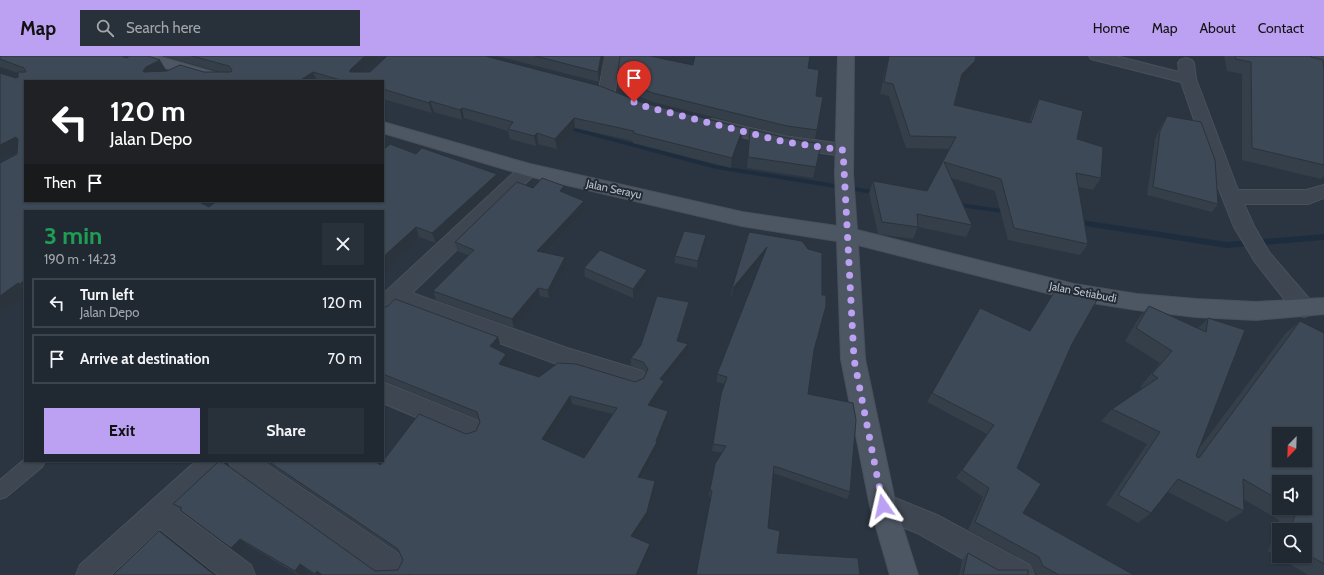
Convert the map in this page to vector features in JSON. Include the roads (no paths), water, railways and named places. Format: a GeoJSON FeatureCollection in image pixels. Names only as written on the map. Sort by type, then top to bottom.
{"type":"FeatureCollection","features":[{"type":"Feature","properties":{"kind":"street"},"geometry":{"type":"LineString","coordinates":[[141,56],[225,80]]}},
{"type":"Feature","properties":{"kind":"street"},"geometry":{"type":"LineString","coordinates":[[606,91],[612,56]]}},
{"type":"Feature","properties":{"kind":"street"},"geometry":{"type":"LineString","coordinates":[[846,56],[843,150],[854,359],[883,506],[904,575]]}},
{"type":"Feature","properties":{"kind":"street"},"geometry":{"type":"LineString","coordinates":[[1097,56],[1187,71],[1231,197],[1244,227],[1262,258],[1314,307]]}},
{"type":"Feature","properties":{"kind":"street"},"geometry":{"type":"LineString","coordinates":[[1321,56],[1324,89]]}},
{"type":"Feature","properties":{"kind":"street"},"geometry":{"type":"LineString","coordinates":[[165,78],[183,68]]}},
{"type":"Feature","properties":{"kind":"street"},"geometry":{"type":"LineString","coordinates":[[701,120],[785,142],[843,150]]}},
{"type":"Feature","properties":{"kind":"street","name":"Jalan Serayu"},"geometry":{"type":"LineString","coordinates":[[384,127],[528,170],[685,204],[742,219],[848,235]]}},
{"type":"Feature","properties":{"kind":"street"},"geometry":{"type":"LineString","coordinates":[[528,170],[389,302],[635,378]]}},
{"type":"Feature","properties":{"kind":"street"},"geometry":{"type":"LineString","coordinates":[[1231,197],[1308,197],[1324,191]]}},
{"type":"Feature","properties":{"kind":"street","name":"Jalan Setiabudi"},"geometry":{"type":"LineString","coordinates":[[848,235],[1074,292],[1137,302],[1196,308],[1256,311],[1314,307]]}},
{"type":"Feature","properties":{"kind":"street"},"geometry":{"type":"LineString","coordinates":[[384,392],[470,429]]}},
{"type":"Feature","properties":{"kind":"street"},"geometry":{"type":"LineString","coordinates":[[90,575],[213,462]]}},
{"type":"Feature","properties":{"kind":"street"},"geometry":{"type":"LineString","coordinates":[[242,462],[392,566]]}},
{"type":"Feature","properties":{"kind":"street"},"geometry":{"type":"LineString","coordinates":[[883,506],[927,524],[1020,575]]}},
{"type":"Feature","properties":{"kind":"street"},"geometry":{"type":"LineString","coordinates":[[159,512],[241,575]]}},
{"type":"Feature","properties":{"kind":"lane"},"geometry":{"type":"LineString","coordinates":[[0,491],[35,462]]}},
{"type":"Feature","properties":{"kind":"waterway"},"geometry":{"type":"LineString","coordinates":[[564,127],[716,167],[879,193]]}},
{"type":"Feature","properties":{"kind":"waterway"},"geometry":{"type":"LineString","coordinates":[[952,204],[1010,212]]}},
{"type":"Feature","properties":{"kind":"waterway"},"geometry":{"type":"LineString","coordinates":[[1075,222],[1227,245],[1324,237]]}}]}
